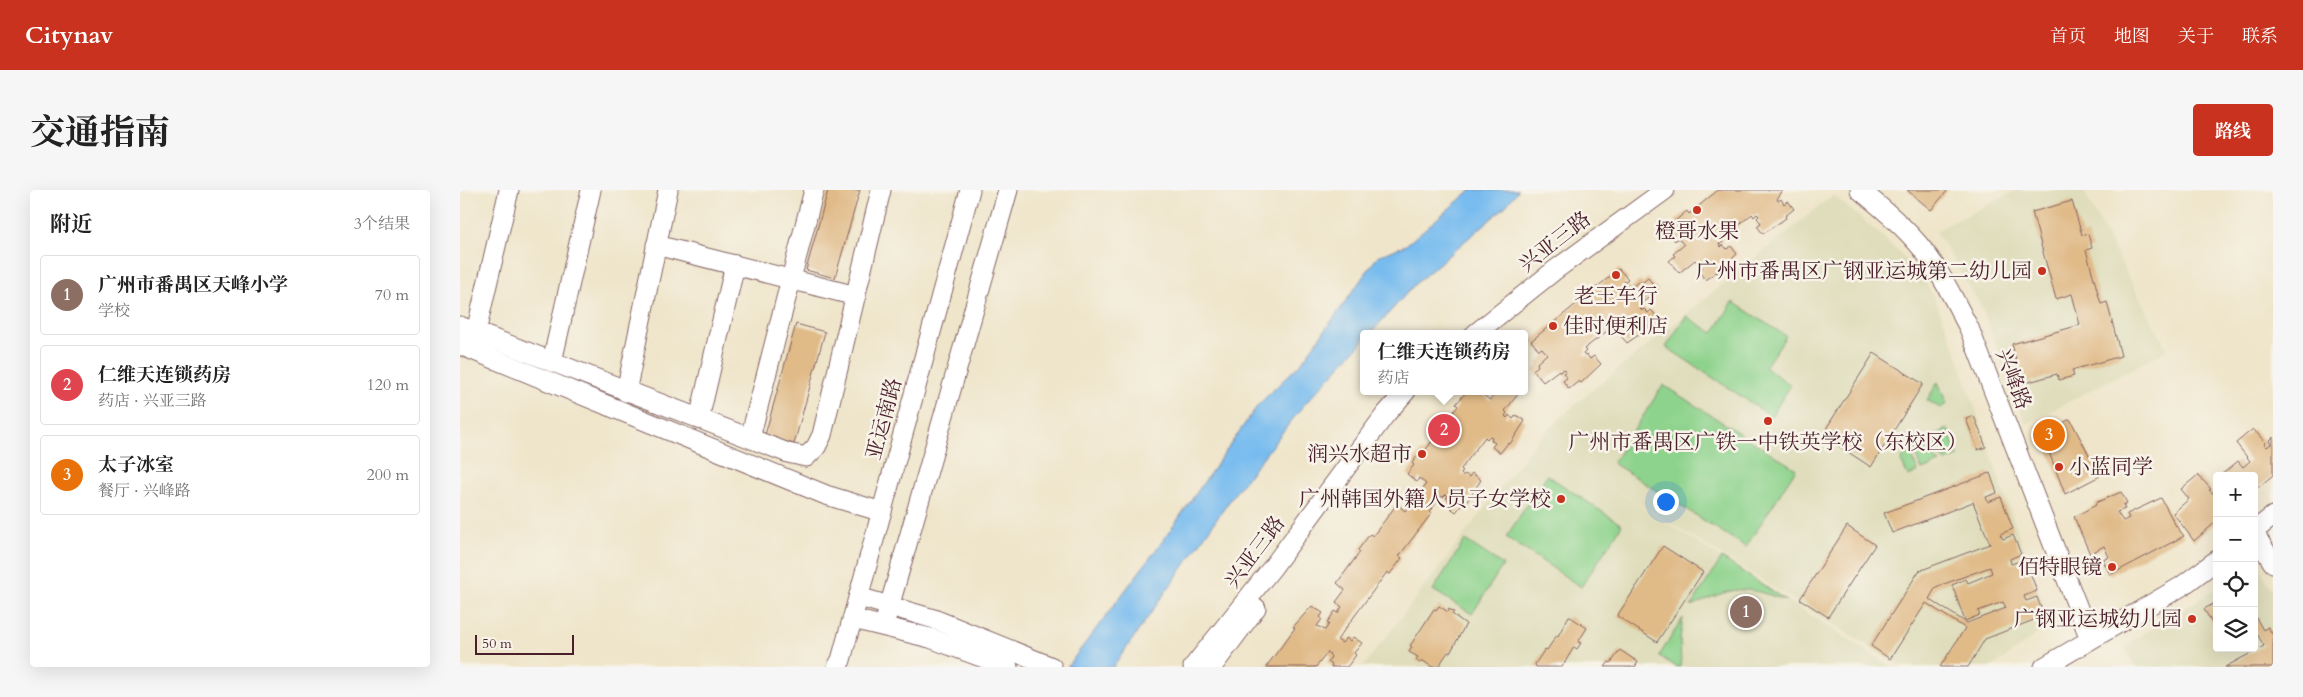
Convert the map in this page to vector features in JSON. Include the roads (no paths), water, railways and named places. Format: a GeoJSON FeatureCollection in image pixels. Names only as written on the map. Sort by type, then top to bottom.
{"type":"FeatureCollection","features":[{"type":"Feature","properties":{"kind":"street"},"geometry":{"type":"LineString","coordinates":[[509,190],[468,329],[626,392],[806,457],[816,447],[822,435],[881,190]]}},
{"type":"Feature","properties":{"kind":"street"},"geometry":{"type":"LineString","coordinates":[[552,362],[591,190]]}},
{"type":"Feature","properties":{"kind":"street"},"geometry":{"type":"LineString","coordinates":[[626,392],[668,190]]}},
{"type":"Feature","properties":{"kind":"street"},"geometry":{"type":"LineString","coordinates":[[750,438],[814,190]]}},
{"type":"Feature","properties":{"kind":"street","name":"亚运南路"},"geometry":{"type":"LineString","coordinates":[[839,664],[853,619],[970,190]]}},
{"type":"Feature","properties":{"kind":"street"},"geometry":{"type":"LineString","coordinates":[[884,626],[1008,190]]}},
{"type":"Feature","properties":{"kind":"street","name":"兴亚三路"},"geometry":{"type":"LineString","coordinates":[[1467,330],[1644,190]]}},
{"type":"Feature","properties":{"kind":"street","name":"兴亚三路"},"geometry":{"type":"LineString","coordinates":[[1480,330],[1556,270],[1665,190]]}},
{"type":"Feature","properties":{"kind":"street","name":"兴峰路"},"geometry":{"type":"LineString","coordinates":[[1860,190],[1906,230],[1945,283],[1968,328],[2090,639]]}},
{"type":"Feature","properties":{"kind":"street"},"geometry":{"type":"LineString","coordinates":[[656,245],[856,296]]}},
{"type":"Feature","properties":{"kind":"street"},"geometry":{"type":"LineString","coordinates":[[699,419],[735,265]]}},
{"type":"Feature","properties":{"kind":"street"},"geometry":{"type":"LineString","coordinates":[[460,345],[826,496],[882,512]]}},
{"type":"Feature","properties":{"kind":"street","name":"兴亚三路"},"geometry":{"type":"LineString","coordinates":[[1193,667],[1272,568],[1385,415],[1402,395]]}},
{"type":"Feature","properties":{"kind":"street","name":"兴亚三路"},"geometry":{"type":"LineString","coordinates":[[1212,667],[1416,395]]}},
{"type":"Feature","properties":{"kind":"street"},"geometry":{"type":"LineString","coordinates":[[2258,529],[2273,516]]}},
{"type":"Feature","properties":{"kind":"street"},"geometry":{"type":"LineString","coordinates":[[2258,539],[2273,563]]}},
{"type":"Feature","properties":{"kind":"street"},"geometry":{"type":"LineString","coordinates":[[2044,667],[2182,586],[2214,562]]}},
{"type":"Feature","properties":{"kind":"street"},"geometry":{"type":"LineString","coordinates":[[859,597],[934,619],[1048,665]]}},
{"type":"Feature","properties":{"kind":"street"},"geometry":{"type":"LineString","coordinates":[[853,619],[930,638],[1008,667]]}},
{"type":"Feature","properties":{"kind":"water"},"geometry":{"type":"Polygon","coordinates":[[[1471,190],[1518,190],[1506,206],[1415,284],[1374,330],[1360,330],[1360,344],[1303,406],[1235,493],[1113,667],[1067,667],[1162,542],[1258,405],[1302,362],[1378,256],[1406,245],[1471,190]]]}},
{"type":"Feature","properties":{"kind":"place","name":"橙哥水果"},"geometry":{"type":"Point","coordinates":[1697,210]}},
{"type":"Feature","properties":{"kind":"place","name":"广州市番禺区广钢亚运城第二幼儿园"},"geometry":{"type":"Point","coordinates":[2042,271]}},
{"type":"Feature","properties":{"kind":"place","name":"老王车行"},"geometry":{"type":"Point","coordinates":[1616,275]}},
{"type":"Feature","properties":{"kind":"place","name":"佳时便利店"},"geometry":{"type":"Point","coordinates":[1553,326]}},
{"type":"Feature","properties":{"kind":"place","name":"广州市番禺区广铁一中铁英学校（东校区）"},"geometry":{"type":"Point","coordinates":[1768,421]}},
{"type":"Feature","properties":{"kind":"place","name":"仁维天连锁药房"},"geometry":{"type":"Point","coordinates":[1444,430]}},
{"type":"Feature","properties":{"kind":"place","name":"太子冰室"},"geometry":{"type":"Point","coordinates":[2049,435]}},
{"type":"Feature","properties":{"kind":"place","name":"润兴水超市"},"geometry":{"type":"Point","coordinates":[1422,454]}},
{"type":"Feature","properties":{"kind":"place","name":"小蓝同学"},"geometry":{"type":"Point","coordinates":[2059,467]}},
{"type":"Feature","properties":{"kind":"place","name":"广州韩国外籍人员子女学校"},"geometry":{"type":"Point","coordinates":[1561,499]}},
{"type":"Feature","properties":{"kind":"place","name":"佰特眼镜"},"geometry":{"type":"Point","coordinates":[2112,567]}},
{"type":"Feature","properties":{"kind":"place","name":"广州市番禺区天峰小学"},"geometry":{"type":"Point","coordinates":[1746,612]}},
{"type":"Feature","properties":{"kind":"place","name":"广钢亚运城幼儿园"},"geometry":{"type":"Point","coordinates":[2192,619]}}]}
